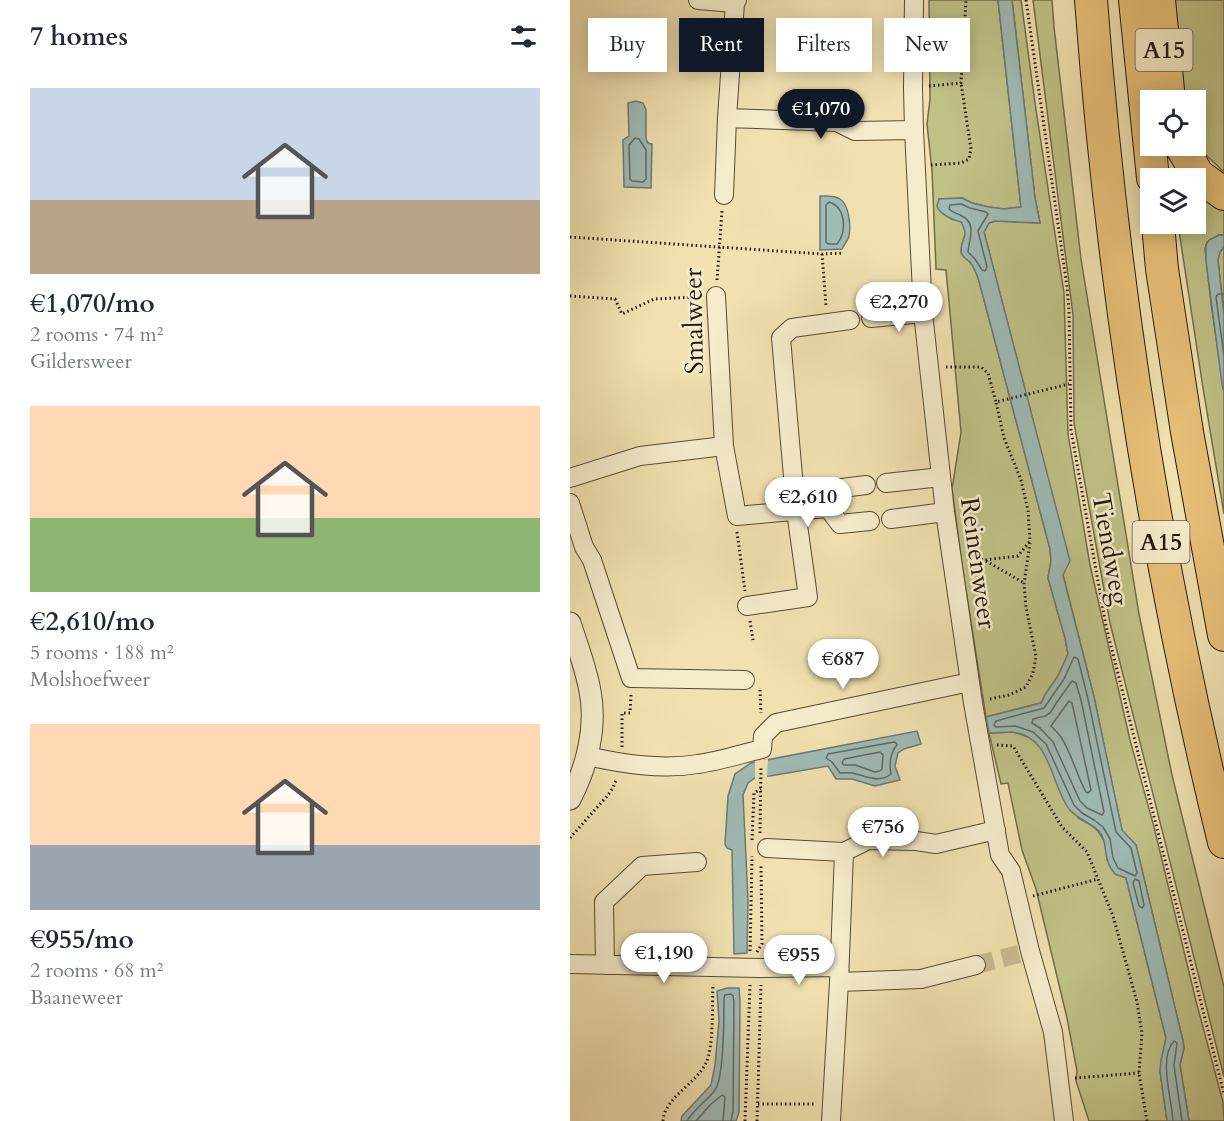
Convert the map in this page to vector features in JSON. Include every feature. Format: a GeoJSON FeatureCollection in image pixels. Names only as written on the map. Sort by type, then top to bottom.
{"type":"FeatureCollection","features":[{"type":"Feature","properties":{"kind":"highway","name":"A15"},"geometry":{"type":"LineString","coordinates":[[1091,0],[1114,239],[1143,440],[1179,639],[1224,842]]}},
{"type":"Feature","properties":{"kind":"highway","name":"A15"},"geometry":{"type":"LineString","coordinates":[[1135,0],[1152,168]]}},
{"type":"Feature","properties":{"kind":"highway","name":"A15"},"geometry":{"type":"LineString","coordinates":[[1159,0],[1168,90]]}},
{"type":"Feature","properties":{"kind":"highway"},"geometry":{"type":"LineString","coordinates":[[1187,156],[1198,175],[1224,194]]}},
{"type":"Feature","properties":{"kind":"highway","name":"A15"},"geometry":{"type":"LineString","coordinates":[[1159,234],[1162,269],[1187,432],[1224,635]]}},
{"type":"Feature","properties":{"kind":"street"},"geometry":{"type":"LineString","coordinates":[[698,0],[736,2],[724,195]]}},
{"type":"Feature","properties":{"kind":"street","name":"Reinenweer"},"geometry":{"type":"LineString","coordinates":[[914,0],[915,166],[923,312],[945,512],[973,703],[1000,855],[1011,871],[1018,901],[1025,953],[1053,1032],[1064,1121]]}},
{"type":"Feature","properties":{"kind":"street"},"geometry":{"type":"LineString","coordinates":[[727,118],[837,122],[855,131],[914,130]]}},
{"type":"Feature","properties":{"kind":"street","name":"Smalweer"},"geometry":{"type":"LineString","coordinates":[[716,296],[724,446],[737,516]]}},
{"type":"Feature","properties":{"kind":"street"},"geometry":{"type":"LineString","coordinates":[[871,318],[923,312]]}},
{"type":"Feature","properties":{"kind":"street"},"geometry":{"type":"LineString","coordinates":[[747,606],[808,597],[796,511],[782,338],[792,328],[850,320]]}},
{"type":"Feature","properties":{"kind":"street"},"geometry":{"type":"LineString","coordinates":[[570,478],[640,456],[724,446]]}},
{"type":"Feature","properties":{"kind":"street"},"geometry":{"type":"LineString","coordinates":[[886,483],[941,477]]}},
{"type":"Feature","properties":{"kind":"street"},"geometry":{"type":"LineString","coordinates":[[828,508],[834,489],[866,485]]}},
{"type":"Feature","properties":{"kind":"street"},"geometry":{"type":"LineString","coordinates":[[570,503],[584,547],[592,560],[631,678],[752,685]]}},
{"type":"Feature","properties":{"kind":"street"},"geometry":{"type":"LineString","coordinates":[[737,516],[828,508]]}},
{"type":"Feature","properties":{"kind":"street"},"geometry":{"type":"LineString","coordinates":[[828,508],[840,524],[870,521]]}},
{"type":"Feature","properties":{"kind":"street"},"geometry":{"type":"LineString","coordinates":[[891,519],[945,512]]}},
{"type":"Feature","properties":{"kind":"street"},"geometry":{"type":"LineString","coordinates":[[570,623],[590,689],[592,706],[587,756],[577,787],[570,799]]}},
{"type":"Feature","properties":{"kind":"street"},"geometry":{"type":"LineString","coordinates":[[587,756],[630,765],[699,764],[762,749],[763,736],[777,723],[970,682]]}},
{"type":"Feature","properties":{"kind":"street"},"geometry":{"type":"LineString","coordinates":[[767,848],[844,852],[868,840],[916,841],[936,844],[996,830]]}},
{"type":"Feature","properties":{"kind":"street"},"geometry":{"type":"LineString","coordinates":[[832,1113],[844,852]]}},
{"type":"Feature","properties":{"kind":"street"},"geometry":{"type":"LineString","coordinates":[[605,965],[604,902],[642,866],[697,862]]}},
{"type":"Feature","properties":{"kind":"street"},"geometry":{"type":"LineString","coordinates":[[570,964],[713,967],[921,980],[976,965]]}},
{"type":"Feature","properties":{"kind":"path"},"geometry":{"type":"LineString","coordinates":[[915,166],[961,163],[969,159],[971,149],[961,83],[966,0]]}},
{"type":"Feature","properties":{"kind":"path","name":"Tiendweg"},"geometry":{"type":"LineString","coordinates":[[1026,0],[1067,287],[1071,430],[1106,626],[1224,1094]]}},
{"type":"Feature","properties":{"kind":"path"},"geometry":{"type":"LineString","coordinates":[[913,88],[961,83]]}},
{"type":"Feature","properties":{"kind":"path","name":"Smalweer"},"geometry":{"type":"LineString","coordinates":[[716,296],[724,195]]}},
{"type":"Feature","properties":{"kind":"path"},"geometry":{"type":"LineString","coordinates":[[570,237],[718,248],[822,254],[844,253]]}},
{"type":"Feature","properties":{"kind":"path"},"geometry":{"type":"LineString","coordinates":[[822,254],[827,324]]}},
{"type":"Feature","properties":{"kind":"path"},"geometry":{"type":"LineString","coordinates":[[570,296],[615,299],[622,314],[654,299],[716,296]]}},
{"type":"Feature","properties":{"kind":"path"},"geometry":{"type":"LineString","coordinates":[[930,369],[955,366],[981,367],[988,373],[1004,438],[1021,480],[1028,510],[1030,541],[1024,584],[1036,657],[1033,672],[1026,687],[1009,695],[973,703]]}},
{"type":"Feature","properties":{"kind":"path"},"geometry":{"type":"LineString","coordinates":[[996,402],[1070,384]]}},
{"type":"Feature","properties":{"kind":"path"},"geometry":{"type":"LineString","coordinates":[[737,516],[736,524],[753,640]]}},
{"type":"Feature","properties":{"kind":"path"},"geometry":{"type":"LineString","coordinates":[[984,560],[1018,556],[1030,541]]}},
{"type":"Feature","properties":{"kind":"path"},"geometry":{"type":"LineString","coordinates":[[952,560],[974,557],[984,560],[1024,584]]}},
{"type":"Feature","properties":{"kind":"path"},"geometry":{"type":"LineString","coordinates":[[752,685],[763,736]]}},
{"type":"Feature","properties":{"kind":"path"},"geometry":{"type":"LineString","coordinates":[[980,743],[1013,746],[1062,827],[1087,852],[1113,916],[1137,1002],[1142,1033],[1139,1072],[1147,1121]]}},
{"type":"Feature","properties":{"kind":"path"},"geometry":{"type":"LineString","coordinates":[[761,778],[762,760]]}},
{"type":"Feature","properties":{"kind":"path"},"geometry":{"type":"LineString","coordinates":[[1018,901],[1098,879]]}},
{"type":"Feature","properties":{"kind":"path"},"geometry":{"type":"LineString","coordinates":[[663,1121],[663,1115],[677,1094],[695,1078],[709,1056],[712,1031],[713,967]]}},
{"type":"Feature","properties":{"kind":"path"},"geometry":{"type":"LineString","coordinates":[[1059,1079],[1139,1072]]}},
{"type":"Feature","properties":{"kind":"path"},"geometry":{"type":"LineString","coordinates":[[758,1104],[832,1113]]}},
{"type":"Feature","properties":{"kind":"green space"},"geometry":{"type":"Polygon","coordinates":[[[929,0],[998,0],[1021,207],[1004,209],[972,203],[962,198],[939,199],[951,219],[961,221],[964,227],[961,253],[972,264],[979,281],[1050,549],[1051,561],[1048,578],[1068,654],[1058,676],[1041,703],[986,717],[952,489],[961,432],[946,270],[936,269],[932,171],[927,124],[930,72],[970,72],[970,18],[929,18],[929,0]]]}},
{"type":"Feature","properties":{"kind":"green space"},"geometry":{"type":"Polygon","coordinates":[[[1012,0],[1021,0],[1064,293],[1068,434],[1090,565],[1130,740],[1223,1102],[1224,1121],[1189,1121],[1180,1065],[1184,1048],[1183,1041],[1136,845],[1122,831],[1094,697],[1063,575],[1069,560],[984,232],[989,223],[995,221],[1040,223],[1035,198],[1012,0]]]}},
{"type":"Feature","properties":{"kind":"green space"},"geometry":{"type":"Polygon","coordinates":[[[1033,0],[1052,0],[1081,259],[1139,614],[1172,775],[1224,987],[1224,1077],[1110,623],[1074,423],[1073,315],[1033,0]]]}},
{"type":"Feature","properties":{"kind":"green space"},"geometry":{"type":"Polygon","coordinates":[[[1175,0],[1224,0],[1224,172],[1206,155],[1206,90],[1184,90],[1175,0]]]}},
{"type":"Feature","properties":{"kind":"green space"},"geometry":{"type":"Polygon","coordinates":[[[1206,193],[1224,205],[1224,235],[1219,235],[1207,242],[1205,249],[1224,392],[1224,514],[1180,234],[1206,234],[1206,193]]]}},
{"type":"Feature","properties":{"kind":"green space"},"geometry":{"type":"Polygon","coordinates":[[[1224,247],[1224,316],[1218,260],[1219,252],[1224,247]]]}},
{"type":"Feature","properties":{"kind":"green space"},"geometry":{"type":"Polygon","coordinates":[[[1014,732],[1031,738],[1042,749],[1078,818],[1098,831],[1105,842],[1107,860],[1126,878],[1166,1038],[1160,1071],[1167,1121],[1089,1121],[1076,1081],[1077,1071],[1067,1018],[1036,889],[1022,850],[1008,783],[1001,784],[989,733],[1014,732]]]}},
{"type":"Feature","properties":{"kind":"water"},"geometry":{"type":"Polygon","coordinates":[[[998,0],[1012,0],[1035,198],[1040,223],[995,221],[989,223],[984,232],[1070,561],[1063,575],[1094,697],[1122,830],[1136,845],[1183,1041],[1184,1048],[1180,1065],[1189,1121],[1167,1121],[1160,1071],[1166,1038],[1126,878],[1115,874],[1110,866],[1099,831],[1069,809],[1043,752],[1035,742],[1025,735],[1012,732],[989,733],[986,717],[1041,703],[1058,676],[1068,654],[1048,578],[1051,561],[1050,549],[979,281],[972,264],[961,253],[965,231],[961,222],[944,214],[937,206],[939,199],[962,198],[989,207],[1004,209],[1021,207],[998,0]]]}},
{"type":"Feature","properties":{"kind":"water"},"geometry":{"type":"Polygon","coordinates":[[[636,101],[643,103],[646,110],[646,139],[652,144],[651,188],[624,187],[623,140],[629,136],[628,103],[636,101]]]}},
{"type":"Feature","properties":{"kind":"water"},"geometry":{"type":"Polygon","coordinates":[[[820,196],[838,198],[845,206],[849,216],[850,231],[842,249],[820,250],[820,196]]]}},
{"type":"Feature","properties":{"kind":"water"},"geometry":{"type":"Polygon","coordinates":[[[1224,235],[1224,247],[1218,260],[1224,316],[1224,392],[1206,261],[1206,245],[1209,240],[1224,235]]]}},
{"type":"Feature","properties":{"kind":"water"},"geometry":{"type":"Polygon","coordinates":[[[917,731],[921,744],[898,753],[895,766],[900,780],[875,786],[852,779],[836,779],[828,766],[756,777],[748,783],[743,795],[748,900],[747,953],[734,954],[732,850],[725,844],[728,796],[735,774],[751,763],[917,731]]]}},
{"type":"Feature","properties":{"kind":"water"},"geometry":{"type":"Polygon","coordinates":[[[739,988],[740,1002],[739,1112],[736,1121],[681,1121],[682,1116],[711,1085],[719,1021],[717,991],[739,988]]]}},
{"type":"Feature","properties":{"kind":"pier"},"geometry":{"type":"Polygon","coordinates":[[[768,759],[767,777],[755,779],[755,761],[768,759]]]}},
{"type":"Feature","properties":{"kind":"tunnel"},"geometry":{"type":"LineString","coordinates":[[976,965],[1019,954]]}}]}
